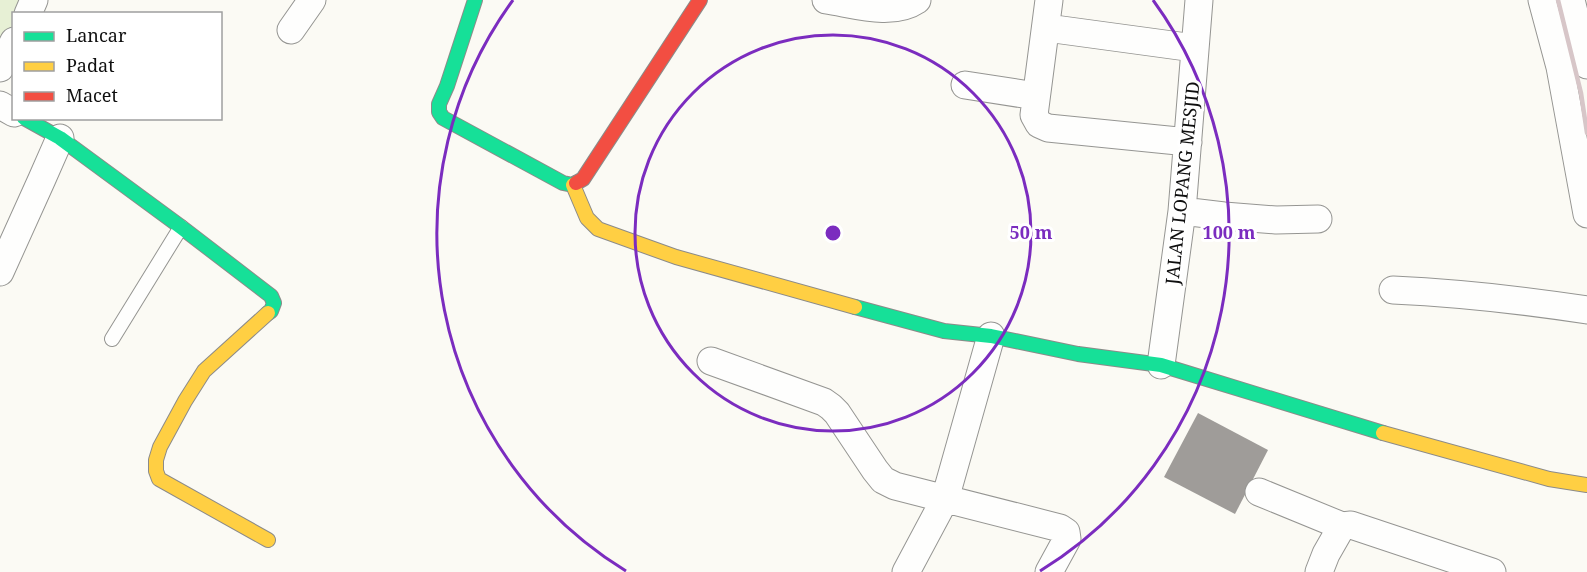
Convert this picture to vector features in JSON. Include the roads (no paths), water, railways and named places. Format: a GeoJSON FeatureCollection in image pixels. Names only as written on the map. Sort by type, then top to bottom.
{"type":"FeatureCollection","features":[{"type":"Feature","properties":{"kind":"street"},"geometry":{"type":"LineString","coordinates":[[291,30],[312,0]]}},
{"type":"Feature","properties":{"kind":"street"},"geometry":{"type":"LineString","coordinates":[[475,0],[439,104],[439,112],[443,118],[562,183],[573,185],[583,178],[700,0]]}},
{"type":"Feature","properties":{"kind":"street"},"geometry":{"type":"LineString","coordinates":[[826,0],[888,10],[909,5],[917,0]]}},
{"type":"Feature","properties":{"kind":"street"},"geometry":{"type":"LineString","coordinates":[[1049,0],[1034,115],[1039,124],[1048,128],[1188,142]]}},
{"type":"Feature","properties":{"kind":"street","name":"JALAN LOPANG MESJID"},"geometry":{"type":"LineString","coordinates":[[1161,365],[1182,211],[1199,0]]}},
{"type":"Feature","properties":{"kind":"street"},"geometry":{"type":"LineString","coordinates":[[1542,0],[1560,67],[1587,214]]}},
{"type":"Feature","properties":{"kind":"street"},"geometry":{"type":"LineString","coordinates":[[1571,0],[1587,65]]}},
{"type":"Feature","properties":{"kind":"street"},"geometry":{"type":"LineString","coordinates":[[1047,28],[1194,48]]}},
{"type":"Feature","properties":{"kind":"street"},"geometry":{"type":"LineString","coordinates":[[0,68],[12,45]]}},
{"type":"Feature","properties":{"kind":"street"},"geometry":{"type":"LineString","coordinates":[[965,85],[1036,96]]}},
{"type":"Feature","properties":{"kind":"street"},"geometry":{"type":"LineString","coordinates":[[28,120],[60,138],[271,296],[274,303],[271,311],[204,371],[185,400],[160,447],[156,460],[156,471],[159,478],[170,486],[268,540]]}},
{"type":"Feature","properties":{"kind":"street"},"geometry":{"type":"LineString","coordinates":[[0,272],[60,138]]}},
{"type":"Feature","properties":{"kind":"street"},"geometry":{"type":"LineString","coordinates":[[573,185],[587,218],[598,229],[676,257],[944,332],[991,336],[1078,354],[1161,365],[1375,431],[1549,479],[1587,485]]}},
{"type":"Feature","properties":{"kind":"street"},"geometry":{"type":"LineString","coordinates":[[1182,211],[1276,220],[1318,219]]}},
{"type":"Feature","properties":{"kind":"street"},"geometry":{"type":"LineString","coordinates":[[1393,290],[1438,292],[1587,309]]}},
{"type":"Feature","properties":{"kind":"street"},"geometry":{"type":"LineString","coordinates":[[906,572],[945,499],[991,336]]}},
{"type":"Feature","properties":{"kind":"street"},"geometry":{"type":"LineString","coordinates":[[711,361],[824,402],[831,407],[883,480],[895,486],[1060,528],[1066,532],[1067,539],[1049,572]]}},
{"type":"Feature","properties":{"kind":"street"},"geometry":{"type":"LineString","coordinates":[[1259,492],[1342,526],[1351,525],[1492,572]]}},
{"type":"Feature","properties":{"kind":"street"},"geometry":{"type":"LineString","coordinates":[[1319,572],[1342,526]]}},
{"type":"Feature","properties":{"kind":"lane"},"geometry":{"type":"LineString","coordinates":[[112,339],[181,227]]}},
{"type":"Feature","properties":{"kind":"railway"},"geometry":{"type":"LineString","coordinates":[[1558,0],[1581,93],[1587,133]]}}]}
